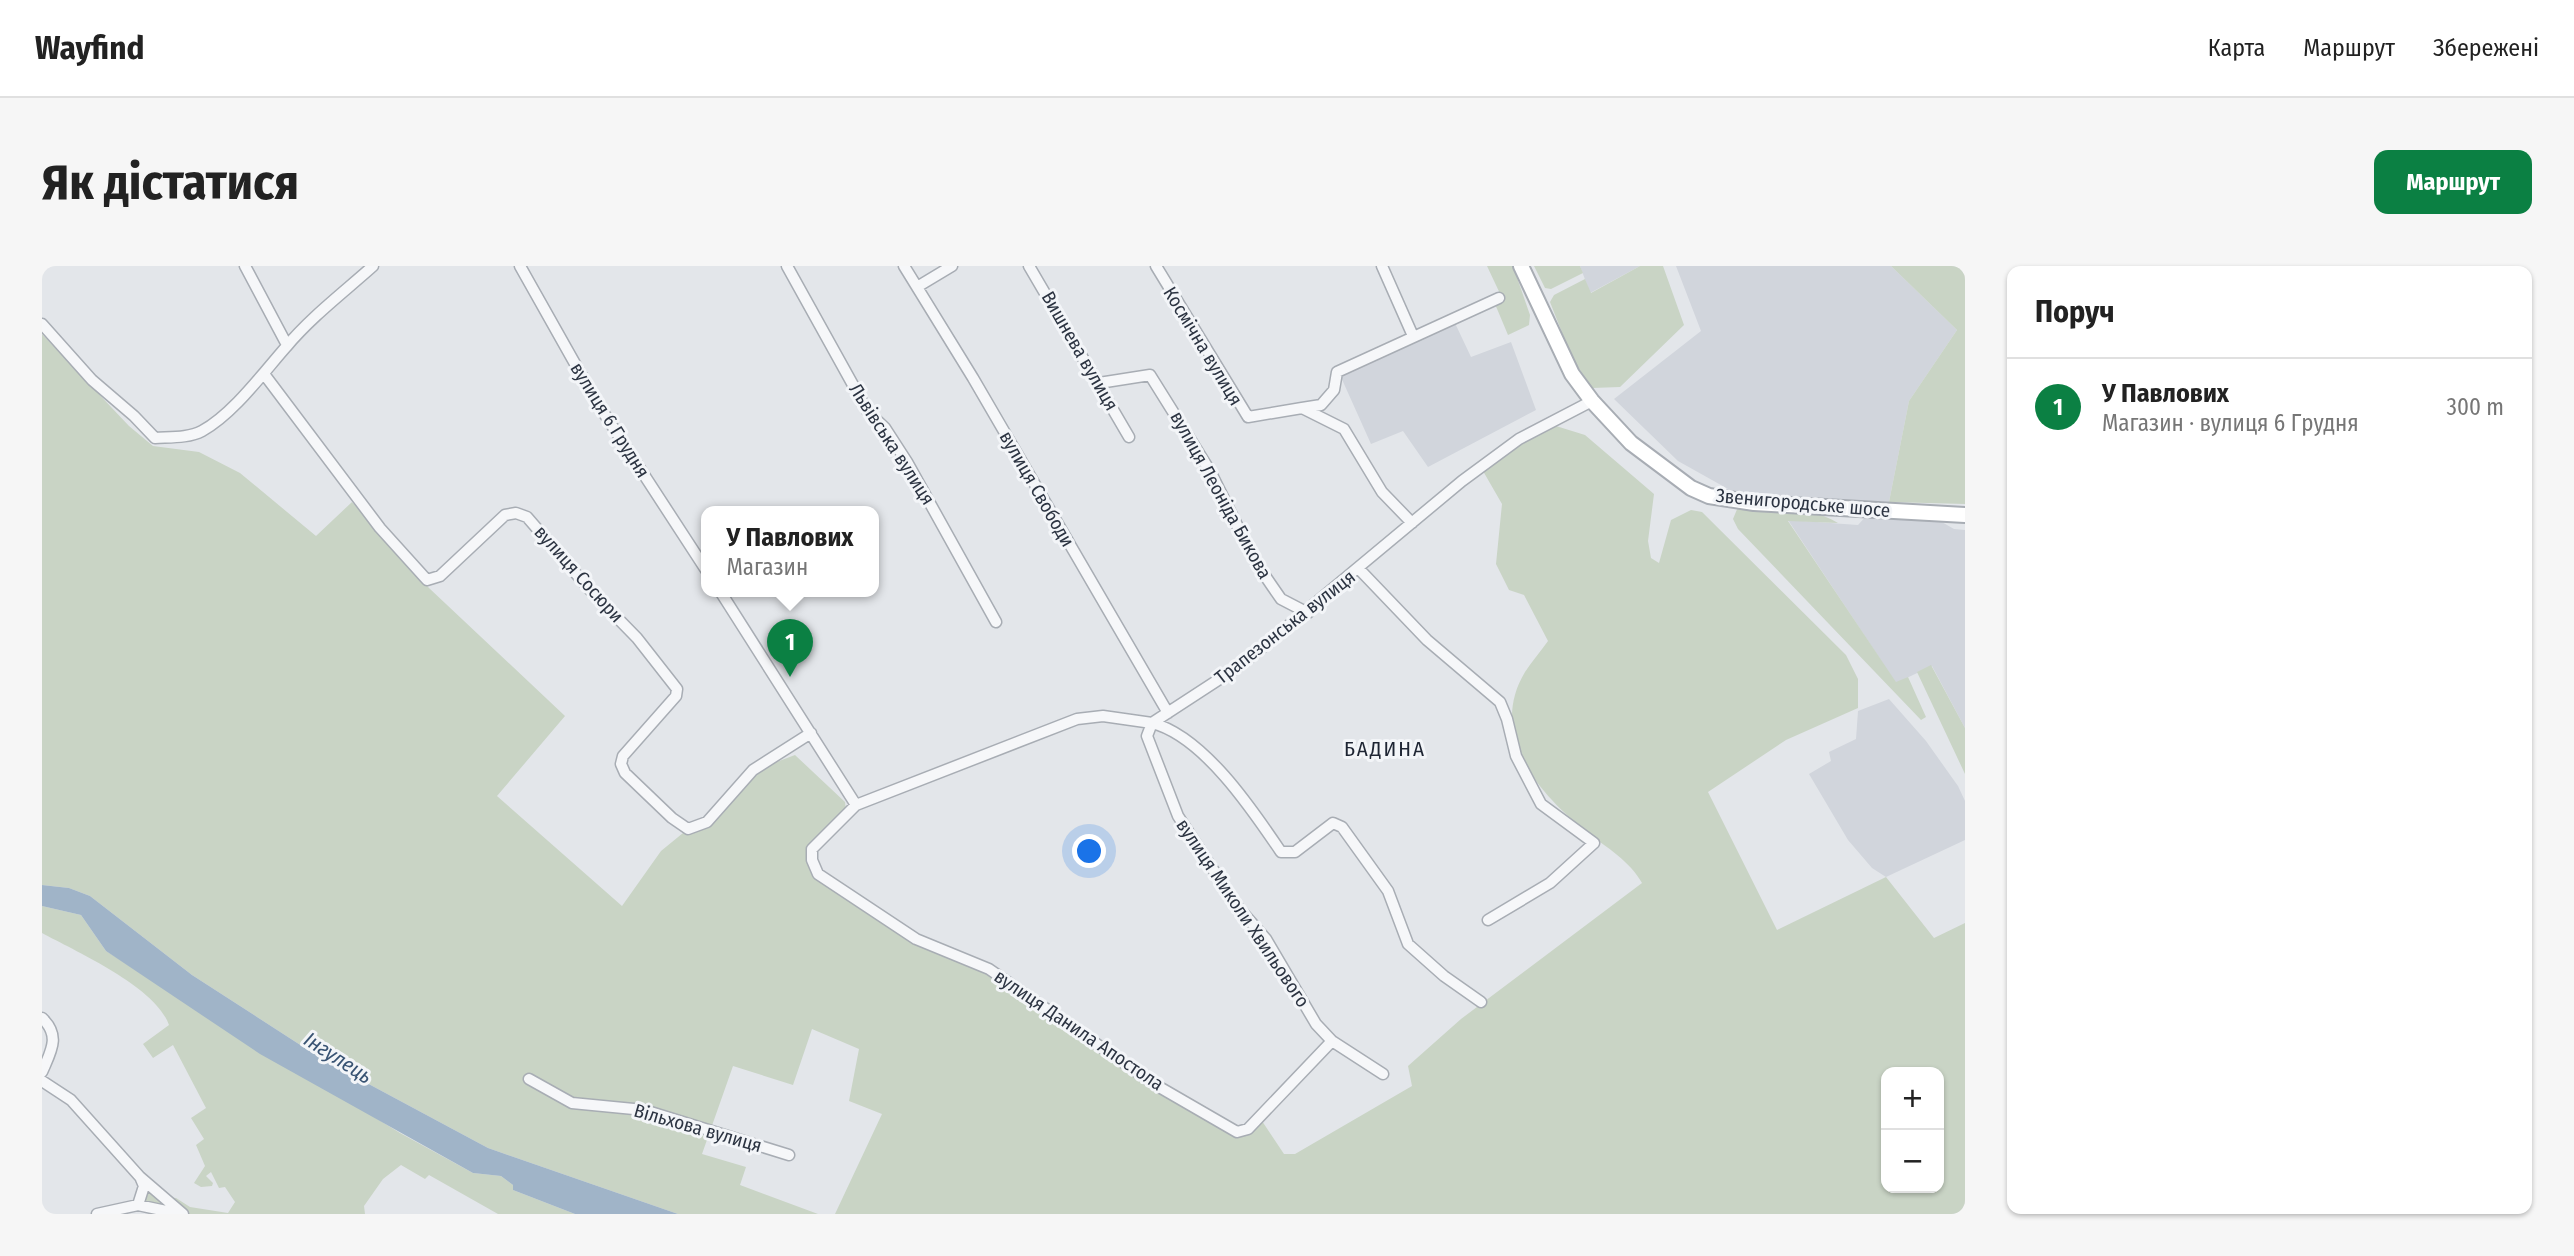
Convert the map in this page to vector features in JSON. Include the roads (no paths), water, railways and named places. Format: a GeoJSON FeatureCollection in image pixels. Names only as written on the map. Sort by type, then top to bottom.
{"type":"FeatureCollection","features":[{"type":"Feature","properties":{"kind":"main road","name":"Звенигородське шосе"},"geometry":{"type":"LineString","coordinates":[[1521,266],[1572,374],[1592,401],[1631,443],[1691,488],[1709,496],[1754,503],[1965,515]]}},
{"type":"Feature","properties":{"kind":"street"},"geometry":{"type":"LineString","coordinates":[[245,266],[287,345]]}},
{"type":"Feature","properties":{"kind":"street"},"geometry":{"type":"LineString","coordinates":[[42,324],[92,380],[155,438],[193,435],[205,430],[264,374],[287,345],[373,266]]}},
{"type":"Feature","properties":{"kind":"street","name":"вулиця 6 Грудня"},"geometry":{"type":"LineString","coordinates":[[520,266],[596,401],[701,562]]}},
{"type":"Feature","properties":{"kind":"street","name":"Львівська вулиця"},"geometry":{"type":"LineString","coordinates":[[787,266],[869,412],[885,428],[907,462],[996,622]]}},
{"type":"Feature","properties":{"kind":"street","name":"вулиця Свободи"},"geometry":{"type":"LineString","coordinates":[[904,266],[1167,713]]}},
{"type":"Feature","properties":{"kind":"street"},"geometry":{"type":"LineString","coordinates":[[917,287],[952,266]]}},
{"type":"Feature","properties":{"kind":"street","name":"Вишнева вулиця"},"geometry":{"type":"LineString","coordinates":[[1029,266],[1129,437]]}},
{"type":"Feature","properties":{"kind":"street","name":"Космічна вулиця"},"geometry":{"type":"LineString","coordinates":[[1156,266],[1248,417],[1302,408]]}},
{"type":"Feature","properties":{"kind":"street"},"geometry":{"type":"LineString","coordinates":[[1382,266],[1413,336]]}},
{"type":"Feature","properties":{"kind":"street"},"geometry":{"type":"LineString","coordinates":[[1302,408],[1321,405],[1334,390],[1338,372],[1499,298]]}},
{"type":"Feature","properties":{"kind":"street","name":"вулиця Сосюри"},"geometry":{"type":"LineString","coordinates":[[264,374],[380,528],[426,580],[434,580],[440,576],[505,515],[516,513],[527,517],[591,591],[637,638],[677,689],[676,696],[623,756],[621,764],[625,773],[672,818],[688,829],[707,822],[753,770],[811,733]]}},
{"type":"Feature","properties":{"kind":"street","name":"вулиця Леоніда Бикова"},"geometry":{"type":"LineString","coordinates":[[1099,383],[1150,375],[1168,401],[1272,586],[1281,598],[1308,613]]}},
{"type":"Feature","properties":{"kind":"street","name":"Трапезонська вулиця"},"geometry":{"type":"LineString","coordinates":[[1152,723],[1241,665],[1518,439],[1592,401]]}},
{"type":"Feature","properties":{"kind":"street"},"geometry":{"type":"LineString","coordinates":[[1302,408],[1344,429],[1381,492],[1412,523]]}},
{"type":"Feature","properties":{"kind":"street"},"geometry":{"type":"LineString","coordinates":[[1359,569],[1427,640],[1500,702],[1516,756],[1541,804],[1594,843],[1550,883],[1488,920]]}},
{"type":"Feature","properties":{"kind":"street"},"geometry":{"type":"LineString","coordinates":[[723,597],[856,805],[1077,719],[1103,716],[1171,728],[1207,759],[1251,808],[1281,852],[1294,852],[1333,823],[1342,827],[1388,891],[1408,944],[1444,976],[1481,1002]]}},
{"type":"Feature","properties":{"kind":"street","name":"вулиця Миколи Хвильового"},"geometry":{"type":"LineString","coordinates":[[1152,723],[1147,736],[1178,816],[1208,864],[1237,906],[1266,939],[1316,1024],[1332,1041],[1383,1074]]}},
{"type":"Feature","properties":{"kind":"street","name":"вулиця Данила Апостола"},"geometry":{"type":"LineString","coordinates":[[856,805],[812,849],[812,860],[818,874],[916,939],[989,969],[1154,1084],[1237,1132],[1248,1129],[1332,1041]]}},
{"type":"Feature","properties":{"kind":"street"},"geometry":{"type":"LineString","coordinates":[[42,1018],[53,1028],[55,1038],[42,1072]]}},
{"type":"Feature","properties":{"kind":"street","name":"Вільхова вулиця"},"geometry":{"type":"LineString","coordinates":[[529,1079],[572,1103],[644,1110],[789,1156]]}},
{"type":"Feature","properties":{"kind":"street"},"geometry":{"type":"LineString","coordinates":[[42,1082],[76,1105],[140,1177],[182,1214]]}},
{"type":"Feature","properties":{"kind":"street"},"geometry":{"type":"LineString","coordinates":[[138,1205],[144,1186],[140,1177]]}},
{"type":"Feature","properties":{"kind":"street"},"geometry":{"type":"LineString","coordinates":[[97,1214],[138,1205],[182,1214]]}},
{"type":"Feature","properties":{"kind":"water"},"geometry":{"type":"Polygon","coordinates":[[[42,885],[69,888],[90,896],[192,975],[322,1059],[488,1148],[678,1214],[575,1214],[513,1190],[513,1185],[501,1176],[473,1173],[260,1054],[106,951],[81,915],[42,906],[42,885]]]}},
{"type":"Feature","properties":{"kind":"place","name":"У Павлових"},"geometry":{"type":"Point","coordinates":[790,677]}},
{"type":"Feature","properties":{"kind":"district","name":"БАДИНА"},"geometry":{"type":"Point","coordinates":[1385,749]}},
{"type":"Feature","properties":{"kind":"water label","name":"Інгулець"},"geometry":{"type":"Point","coordinates":[338,1058]}}]}
